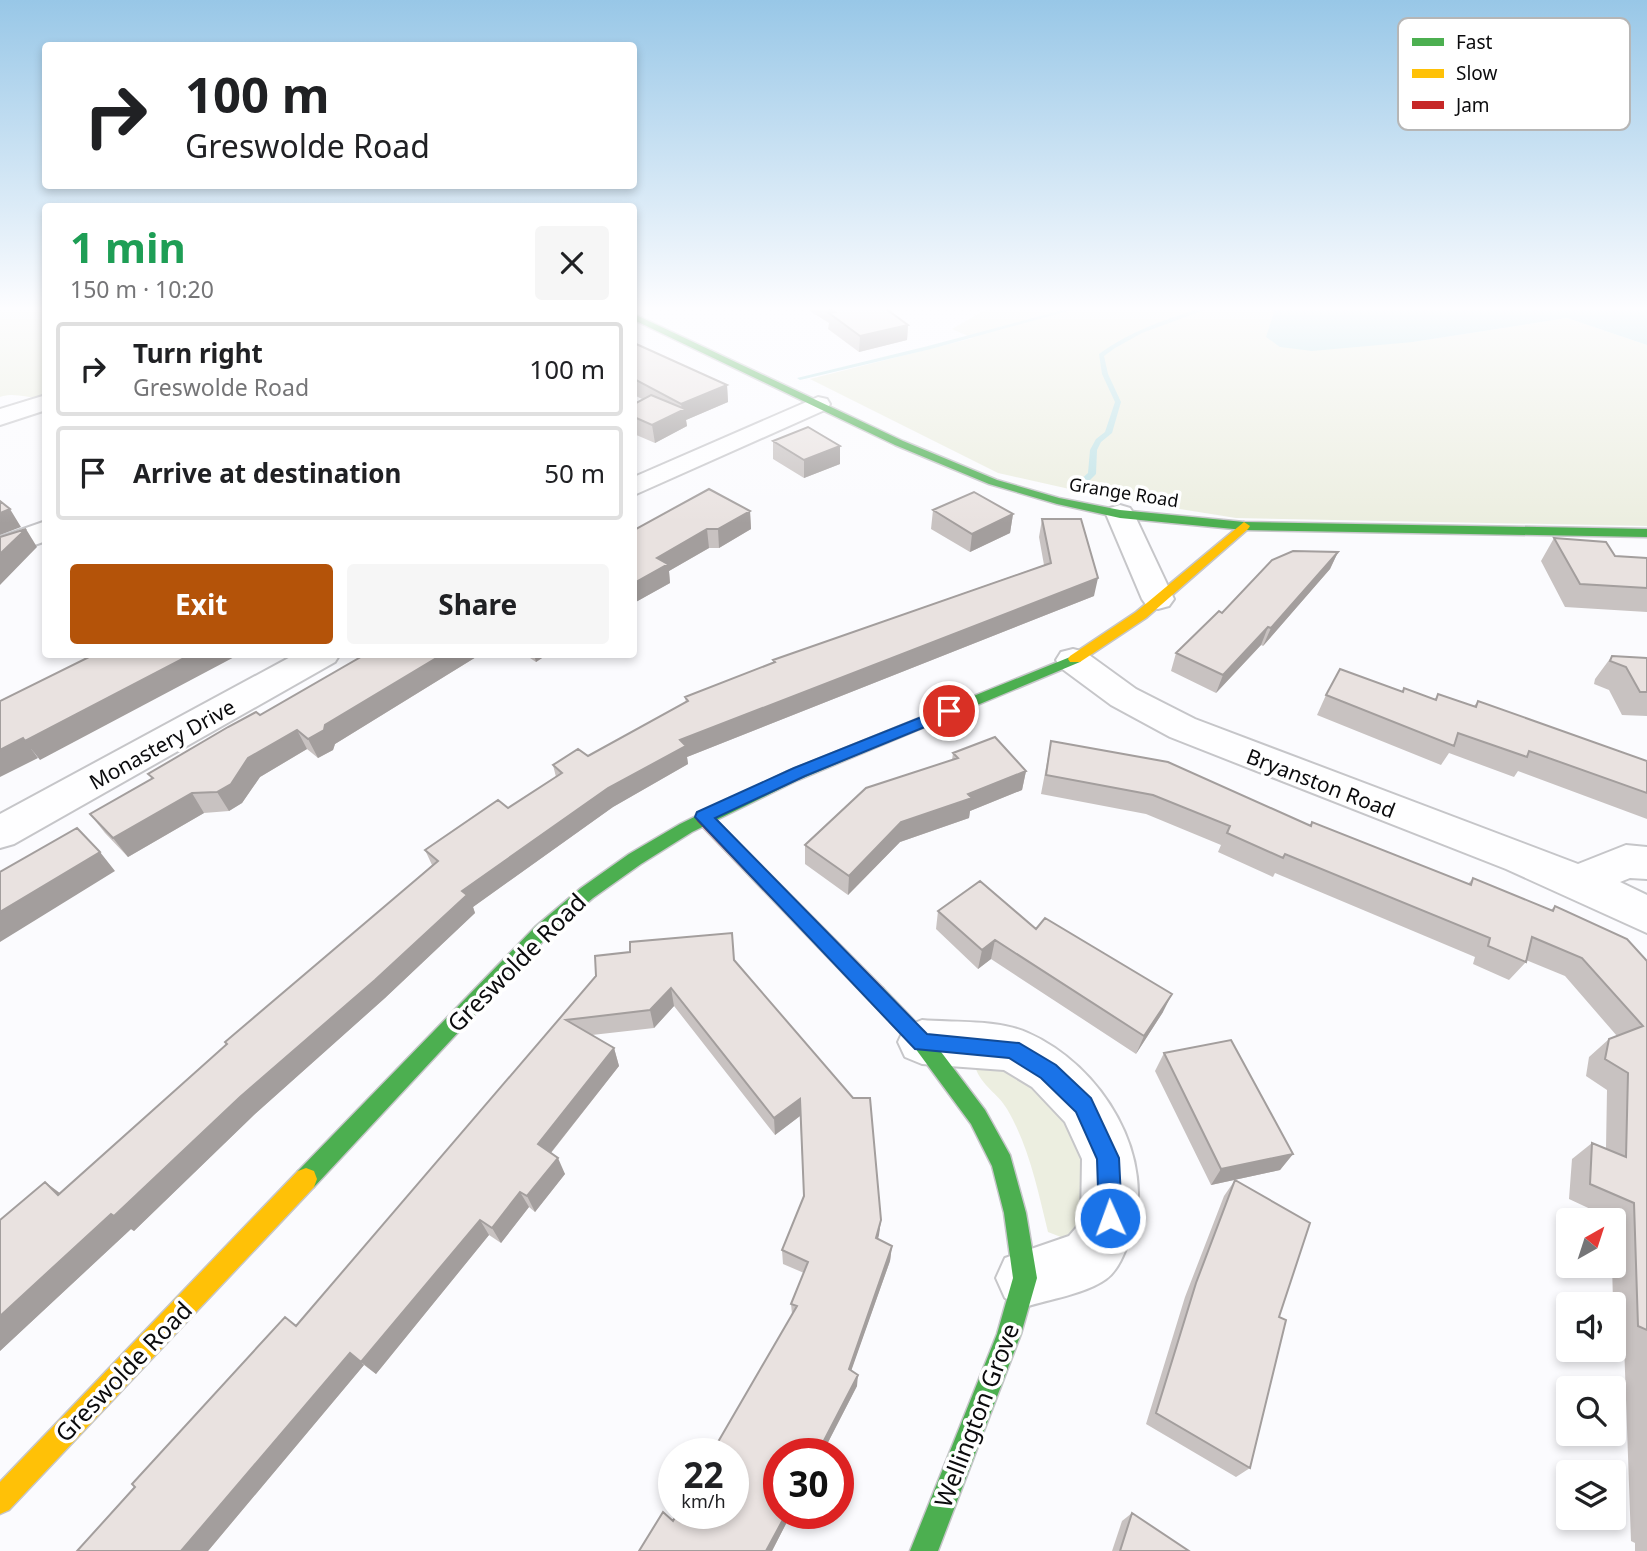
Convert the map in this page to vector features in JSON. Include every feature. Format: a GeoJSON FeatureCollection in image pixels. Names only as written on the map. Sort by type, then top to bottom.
{"type":"FeatureCollection","features":[{"type":"Feature","properties":{"kind":"street","name":"Grange Road"},"geometry":{"type":"LineString","coordinates":[[764,378],[899,443],[993,482],[1120,514],[1244,526],[1647,533]]}},
{"type":"Feature","properties":{"kind":"street"},"geometry":{"type":"LineString","coordinates":[[7,409],[42,403]]}},
{"type":"Feature","properties":{"kind":"street"},"geometry":{"type":"LineString","coordinates":[[637,486],[818,404]]}},
{"type":"Feature","properties":{"kind":"street"},"geometry":{"type":"LineString","coordinates":[[1120,514],[1158,599]]}},
{"type":"Feature","properties":{"kind":"street","name":"Greswolde Road"},"geometry":{"type":"LineString","coordinates":[[0,1501],[541,932],[600,881],[703,817],[800,772],[1073,660],[1116,634],[1244,526]]}},
{"type":"Feature","properties":{"kind":"street"},"geometry":{"type":"LineString","coordinates":[[0,548],[42,532]]}},
{"type":"Feature","properties":{"kind":"street","name":"Monastery Drive"},"geometry":{"type":"LineString","coordinates":[[0,833],[316,658]]}},
{"type":"Feature","properties":{"kind":"street","name":"Bryanston Road"},"geometry":{"type":"LineString","coordinates":[[1073,660],[1091,677],[1193,732],[1582,881],[1647,915]]}},
{"type":"Feature","properties":{"kind":"street","name":"Wellington Grove"},"geometry":{"type":"LineString","coordinates":[[703,817],[922,1042],[978,1117],[1002,1163],[1015,1213],[1025,1278],[1009,1334],[924,1551]]}},
{"type":"Feature","properties":{"kind":"street"},"geometry":{"type":"LineString","coordinates":[[1582,881],[1626,861],[1647,863]]}},
{"type":"Feature","properties":{"kind":"street"},"geometry":{"type":"LineString","coordinates":[[922,1042],[1012,1049],[1049,1071],[1083,1105],[1108,1158],[1110,1218],[1101,1241],[1087,1259],[1025,1278]]}},
{"type":"Feature","properties":{"kind":"shaded area"},"geometry":{"type":"Polygon","coordinates":[[[0,378],[42,378],[42,397],[0,397],[0,378]]]}},
{"type":"Feature","properties":{"kind":"shaded area"},"geometry":{"type":"Polygon","coordinates":[[[1647,378],[1647,526],[1236,518],[1105,497],[998,473],[810,379],[1647,378]]]}},
{"type":"Feature","properties":{"kind":"shaded area"},"geometry":{"type":"Polygon","coordinates":[[[975,1067],[1019,1068],[1090,1146],[1092,1218],[1071,1241],[1048,1232],[1032,1169],[1015,1123],[975,1067]]]}},
{"type":"Feature","properties":{"kind":"building"},"geometry":{"type":"Polygon","coordinates":[[[637,378],[712,378],[727,385],[681,404],[637,378]]]}},
{"type":"Feature","properties":{"kind":"building"},"geometry":{"type":"Polygon","coordinates":[[[651,395],[685,409],[652,425],[637,418],[637,402],[651,395]]]}},
{"type":"Feature","properties":{"kind":"building"},"geometry":{"type":"Polygon","coordinates":[[[808,427],[840,446],[804,460],[773,441],[808,427]]]}},
{"type":"Feature","properties":{"kind":"building"},"geometry":{"type":"Polygon","coordinates":[[[709,489],[750,511],[718,529],[707,529],[657,558],[668,564],[637,581],[637,528],[709,489]]]}},
{"type":"Feature","properties":{"kind":"building"},"geometry":{"type":"Polygon","coordinates":[[[974,492],[1013,514],[972,534],[933,510],[974,492]]]}},
{"type":"Feature","properties":{"kind":"building"},"geometry":{"type":"Polygon","coordinates":[[[0,501],[10,509],[0,513],[0,501]]]}},
{"type":"Feature","properties":{"kind":"building"},"geometry":{"type":"Polygon","coordinates":[[[1042,519],[1081,519],[1098,578],[680,740],[686,746],[608,788],[462,891],[467,895],[375,980],[240,1097],[114,1216],[111,1214],[0,1316],[0,1220],[45,1182],[58,1195],[227,1044],[225,1042],[438,861],[425,850],[498,800],[508,808],[562,773],[553,765],[578,749],[588,756],[688,701],[685,697],[775,662],[773,660],[1051,563],[1042,519]]]}},
{"type":"Feature","properties":{"kind":"building"},"geometry":{"type":"Polygon","coordinates":[[[26,529],[0,554],[0,537],[26,529]]]}},
{"type":"Feature","properties":{"kind":"building"},"geometry":{"type":"Polygon","coordinates":[[[1554,538],[1606,542],[1615,556],[1647,558],[1647,588],[1580,584],[1554,538]]]}},
{"type":"Feature","properties":{"kind":"building"},"geometry":{"type":"Polygon","coordinates":[[[1293,551],[1338,552],[1271,628],[1268,627],[1223,675],[1176,653],[1219,611],[1222,613],[1272,560],[1293,551]]]}},
{"type":"Feature","properties":{"kind":"building"},"geometry":{"type":"Polygon","coordinates":[[[1612,656],[1647,658],[1647,692],[1640,692],[1626,667],[1610,661],[1612,656]]]}},
{"type":"Feature","properties":{"kind":"building"},"geometry":{"type":"Polygon","coordinates":[[[87,658],[184,658],[25,741],[23,738],[0,750],[0,701],[87,658]]]}},
{"type":"Feature","properties":{"kind":"building"},"geometry":{"type":"Polygon","coordinates":[[[359,658],[436,658],[325,725],[324,730],[308,739],[297,730],[248,758],[231,784],[217,792],[192,793],[113,838],[90,814],[153,778],[148,774],[228,727],[256,712],[260,715],[359,658]]]}},
{"type":"Feature","properties":{"kind":"building"},"geometry":{"type":"Polygon","coordinates":[[[1340,669],[1403,692],[1404,688],[1436,700],[1438,694],[1476,707],[1478,701],[1647,761],[1647,793],[1529,751],[1527,757],[1458,733],[1454,746],[1326,695],[1340,669]]]}},
{"type":"Feature","properties":{"kind":"building"},"geometry":{"type":"Polygon","coordinates":[[[995,737],[1026,771],[968,794],[972,798],[901,822],[849,876],[805,845],[866,788],[958,758],[953,753],[995,737]]]}},
{"type":"Feature","properties":{"kind":"building"},"geometry":{"type":"Polygon","coordinates":[[[1051,741],[1168,762],[1311,826],[1312,822],[1471,885],[1473,878],[1553,911],[1555,906],[1627,939],[1647,961],[1647,1330],[1638,1326],[1634,1203],[1590,1184],[1592,1143],[1626,1157],[1628,1073],[1605,1059],[1609,1039],[1643,1026],[1582,958],[1532,937],[1526,962],[1488,946],[1490,938],[1285,854],[1283,858],[1227,833],[1230,826],[1153,795],[1046,775],[1051,741]]]}},
{"type":"Feature","properties":{"kind":"building"},"geometry":{"type":"Polygon","coordinates":[[[77,828],[100,852],[0,912],[0,872],[77,828]]]}},
{"type":"Feature","properties":{"kind":"building"},"geometry":{"type":"Polygon","coordinates":[[[980,881],[1036,929],[1045,918],[1172,994],[1144,1036],[995,940],[982,950],[938,911],[980,881]]]}},
{"type":"Feature","properties":{"kind":"building"},"geometry":{"type":"Polygon","coordinates":[[[732,933],[734,960],[853,1098],[870,1098],[881,1220],[876,1238],[892,1246],[849,1369],[858,1375],[825,1438],[763,1438],[763,1529],[778,1529],[766,1551],[639,1551],[658,1520],[658,1529],[749,1529],[749,1438],[720,1438],[797,1306],[791,1304],[808,1262],[782,1250],[804,1196],[800,1099],[774,1118],[671,988],[650,1010],[566,1020],[614,1048],[538,1144],[558,1158],[527,1196],[520,1192],[492,1228],[480,1220],[361,1362],[350,1353],[181,1551],[77,1551],[135,1487],[132,1484],[285,1317],[296,1326],[596,976],[595,956],[630,952],[630,942],[732,933]]]}},
{"type":"Feature","properties":{"kind":"building"},"geometry":{"type":"Polygon","coordinates":[[[1231,1040],[1293,1154],[1221,1169],[1164,1053],[1231,1040]]]}},
{"type":"Feature","properties":{"kind":"building"},"geometry":{"type":"Polygon","coordinates":[[[1235,1180],[1310,1223],[1279,1317],[1286,1320],[1250,1468],[1156,1413],[1196,1283],[1235,1180]]]}},
{"type":"Feature","properties":{"kind":"building"},"geometry":{"type":"Polygon","coordinates":[[[1132,1513],[1189,1551],[1120,1551],[1132,1513]]]}},
{"type":"Feature","properties":{"kind":"waterway"},"geometry":{"type":"LineString","coordinates":[[1081,484],[1092,474],[1094,450],[1108,433],[1118,402],[1107,378]]}},
{"type":"Feature","properties":{"kind":"traffic: fast"},"geometry":{"type":"LineString","coordinates":[[763,378],[899,443],[993,482],[1057,501],[1120,514],[1244,526],[1647,533]]}},
{"type":"Feature","properties":{"kind":"traffic: fast"},"geometry":{"type":"LineString","coordinates":[[306,1179],[541,932],[587,893],[635,859],[686,828],[792,776],[1075,659]]}},
{"type":"Feature","properties":{"kind":"traffic: fast"},"geometry":{"type":"LineString","coordinates":[[876,994],[922,1042],[978,1117],[1002,1163],[1015,1213],[1025,1278],[1009,1334],[924,1551]]}},
{"type":"Feature","properties":{"kind":"traffic: slow"},"geometry":{"type":"LineString","coordinates":[[1075,659],[1141,615],[1244,526]]}},
{"type":"Feature","properties":{"kind":"traffic: slow"},"geometry":{"type":"LineString","coordinates":[[0,1501],[306,1179]]}},
{"type":"Feature","properties":{"kind":"traffic: jam"},"geometry":{"type":"LineString","coordinates":[[703,817],[876,994]]}},
{"type":"Feature","properties":{"kind":"route"},"geometry":{"type":"LineString","coordinates":[[949,711],[800,772],[703,817],[922,1042],[976,1044],[1012,1049],[1049,1071],[1083,1105],[1108,1158],[1110,1218]]}}]}
